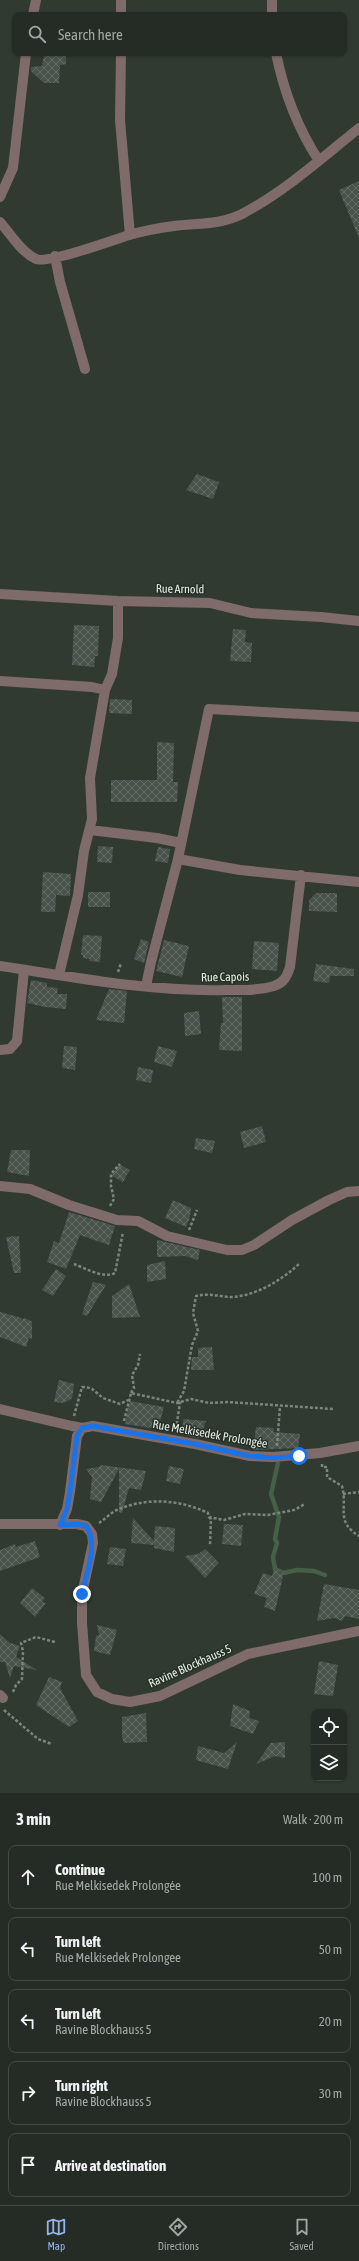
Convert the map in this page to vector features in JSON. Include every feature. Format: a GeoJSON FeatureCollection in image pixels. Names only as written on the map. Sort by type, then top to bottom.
{"type":"FeatureCollection","features":[{"type":"Feature","properties":{"kind":"street"},"geometry":{"type":"LineString","coordinates":[[34,12],[36,0]]}},
{"type":"Feature","properties":{"kind":"street"},"geometry":{"type":"LineString","coordinates":[[121,0],[121,12]]}},
{"type":"Feature","properties":{"kind":"street"},"geometry":{"type":"LineString","coordinates":[[272,0],[272,12]]}},
{"type":"Feature","properties":{"kind":"street"},"geometry":{"type":"LineString","coordinates":[[0,197],[13,168],[26,56]]}},
{"type":"Feature","properties":{"kind":"street"},"geometry":{"type":"LineString","coordinates":[[121,56],[120,120],[130,235]]}},
{"type":"Feature","properties":{"kind":"street"},"geometry":{"type":"LineString","coordinates":[[277,56],[281,77],[292,113],[304,138],[319,161]]}},
{"type":"Feature","properties":{"kind":"street"},"geometry":{"type":"LineString","coordinates":[[0,222],[21,246],[35,259],[42,260],[55,256],[80,252],[130,235],[174,226],[224,221],[271,196],[319,161],[359,128]]}},
{"type":"Feature","properties":{"kind":"street"},"geometry":{"type":"LineString","coordinates":[[55,256],[60,282],[85,369]]}},
{"type":"Feature","properties":{"kind":"street","name":"Rue Arnold"},"geometry":{"type":"LineString","coordinates":[[0,594],[118,601],[210,603],[251,613],[359,621]]}},
{"type":"Feature","properties":{"kind":"street"},"geometry":{"type":"LineString","coordinates":[[60,975],[78,895],[84,851],[92,819],[90,778],[105,690],[112,674],[118,638],[118,601]]}},
{"type":"Feature","properties":{"kind":"street"},"geometry":{"type":"LineString","coordinates":[[0,681],[92,687],[105,690]]}},
{"type":"Feature","properties":{"kind":"street"},"geometry":{"type":"LineString","coordinates":[[146,986],[178,859],[208,709],[359,717]]}},
{"type":"Feature","properties":{"kind":"street"},"geometry":{"type":"LineString","coordinates":[[90,830],[157,838],[181,843]]}},
{"type":"Feature","properties":{"kind":"street"},"geometry":{"type":"LineString","coordinates":[[178,859],[240,870],[359,882]]}},
{"type":"Feature","properties":{"kind":"street","name":"Rue Capois"},"geometry":{"type":"LineString","coordinates":[[0,966],[146,986],[201,991],[253,990],[274,986],[286,979],[290,967],[301,875]]}},
{"type":"Feature","properties":{"kind":"street"},"geometry":{"type":"LineString","coordinates":[[0,1050],[10,1049],[17,1040],[24,970]]}},
{"type":"Feature","properties":{"kind":"street"},"geometry":{"type":"LineString","coordinates":[[0,1186],[30,1189],[69,1205],[117,1220],[138,1221],[167,1236],[227,1250],[242,1250],[254,1245],[292,1220],[329,1200],[347,1192],[359,1191]]}},
{"type":"Feature","properties":{"kind":"street","name":"Rue Melkisedek Prolongée"},"geometry":{"type":"LineString","coordinates":[[0,1409],[77,1427],[93,1426],[250,1456],[279,1457],[320,1453],[359,1446]]}},
{"type":"Feature","properties":{"kind":"street"},"geometry":{"type":"LineString","coordinates":[[60,1525],[67,1509],[77,1427]]}},
{"type":"Feature","properties":{"kind":"street"},"geometry":{"type":"LineString","coordinates":[[0,1524],[77,1524],[86,1526],[89,1530]]}},
{"type":"Feature","properties":{"kind":"street","name":"Ravine Blockhauss 5"},"geometry":{"type":"LineString","coordinates":[[89,1530],[92,1534],[92,1543],[82,1594],[86,1675],[97,1692],[112,1699],[130,1702],[160,1696],[248,1654],[359,1631]]}},
{"type":"Feature","properties":{"kind":"path"},"geometry":{"type":"LineString","coordinates":[[104,1215],[114,1199],[111,1186],[111,1174],[120,1164]]}},
{"type":"Feature","properties":{"kind":"path"},"geometry":{"type":"LineString","coordinates":[[185,1241],[197,1210]]}},
{"type":"Feature","properties":{"kind":"path"},"geometry":{"type":"LineString","coordinates":[[74,1264],[103,1275],[115,1273],[122,1233],[138,1221]]}},
{"type":"Feature","properties":{"kind":"path"},"geometry":{"type":"LineString","coordinates":[[177,1403],[184,1391],[192,1345],[198,1331],[193,1313],[196,1296],[231,1297],[259,1290],[282,1278],[300,1263]]}},
{"type":"Feature","properties":{"kind":"path"},"geometry":{"type":"LineString","coordinates":[[122,1431],[128,1400],[134,1388],[132,1375],[138,1365],[140,1354]]}},
{"type":"Feature","properties":{"kind":"path"},"geometry":{"type":"LineString","coordinates":[[77,1427],[76,1402],[82,1387],[91,1388],[103,1398],[120,1404],[128,1400]]}},
{"type":"Feature","properties":{"kind":"path"},"geometry":{"type":"LineString","coordinates":[[131,1393],[177,1403],[190,1399],[209,1403],[228,1402],[333,1409]]}},
{"type":"Feature","properties":{"kind":"path"},"geometry":{"type":"LineString","coordinates":[[174,1441],[180,1403],[177,1403]]}},
{"type":"Feature","properties":{"kind":"path"},"geometry":{"type":"LineString","coordinates":[[279,1457],[277,1447],[280,1406]]}},
{"type":"Feature","properties":{"kind":"path"},"geometry":{"type":"LineString","coordinates":[[320,1453],[322,1467],[327,1468],[327,1477],[342,1486],[344,1494],[345,1524],[349,1530],[359,1536]]}},
{"type":"Feature","properties":{"kind":"path"},"geometry":{"type":"LineString","coordinates":[[344,1494],[359,1492]]}},
{"type":"Feature","properties":{"kind":"path"},"geometry":{"type":"LineString","coordinates":[[89,1530],[120,1508],[165,1501],[184,1503],[208,1513],[211,1520],[210,1545]]}},
{"type":"Feature","properties":{"kind":"path"},"geometry":{"type":"LineString","coordinates":[[209,1517],[224,1520],[245,1514],[268,1515],[294,1510],[305,1504]]}},
{"type":"Feature","properties":{"kind":"path"},"geometry":{"type":"LineString","coordinates":[[2,1696],[5,1701],[12,1695],[16,1685],[22,1679],[23,1651],[21,1644],[36,1637],[55,1642]]}},
{"type":"Feature","properties":{"kind":"path"},"geometry":{"type":"LineString","coordinates":[[2,1696],[3,1709],[38,1739],[52,1744]]}},
{"type":"Feature","properties":{"kind":"building"},"geometry":{"type":"Polygon","coordinates":[[[44,56],[66,56],[66,64],[60,65],[59,83],[44,83],[31,71],[31,67],[42,66],[44,56]]]}},
{"type":"Feature","properties":{"kind":"building"},"geometry":{"type":"Polygon","coordinates":[[[359,181],[359,238],[339,190],[359,181]]]}},
{"type":"Feature","properties":{"kind":"building"},"geometry":{"type":"Polygon","coordinates":[[[197,474],[219,482],[213,499],[186,490],[197,474]]]}},
{"type":"Feature","properties":{"kind":"building"},"geometry":{"type":"Polygon","coordinates":[[[74,625],[99,626],[98,656],[95,656],[94,667],[72,665],[74,625]]]}},
{"type":"Feature","properties":{"kind":"building"},"geometry":{"type":"Polygon","coordinates":[[[233,629],[246,630],[245,642],[252,643],[251,662],[230,661],[233,629]]]}},
{"type":"Feature","properties":{"kind":"building"},"geometry":{"type":"Polygon","coordinates":[[[110,699],[132,700],[132,714],[109,713],[110,699]]]}},
{"type":"Feature","properties":{"kind":"building"},"geometry":{"type":"Polygon","coordinates":[[[157,742],[174,743],[173,782],[178,782],[177,802],[111,802],[111,780],[157,780],[157,742]]]}},
{"type":"Feature","properties":{"kind":"building"},"geometry":{"type":"Polygon","coordinates":[[[98,846],[113,847],[112,863],[97,862],[98,846]]]}},
{"type":"Feature","properties":{"kind":"building"},"geometry":{"type":"Polygon","coordinates":[[[158,847],[170,849],[168,863],[155,861],[158,847]]]}},
{"type":"Feature","properties":{"kind":"building"},"geometry":{"type":"Polygon","coordinates":[[[43,872],[71,874],[70,896],[56,895],[55,912],[41,912],[43,872]]]}},
{"type":"Feature","properties":{"kind":"building"},"geometry":{"type":"Polygon","coordinates":[[[88,892],[110,892],[110,907],[88,907],[88,892]]]}},
{"type":"Feature","properties":{"kind":"building"},"geometry":{"type":"Polygon","coordinates":[[[316,893],[337,893],[337,912],[309,911],[309,900],[316,893]]]}},
{"type":"Feature","properties":{"kind":"building"},"geometry":{"type":"Polygon","coordinates":[[[83,935],[102,936],[100,962],[89,961],[89,959],[83,958],[83,955],[81,955],[83,935]]]}},
{"type":"Feature","properties":{"kind":"building"},"geometry":{"type":"Polygon","coordinates":[[[141,939],[149,942],[144,963],[134,959],[141,939]]]}},
{"type":"Feature","properties":{"kind":"building"},"geometry":{"type":"Polygon","coordinates":[[[164,940],[189,946],[182,977],[156,971],[164,940]]]}},
{"type":"Feature","properties":{"kind":"building"},"geometry":{"type":"Polygon","coordinates":[[[254,941],[279,943],[277,971],[252,969],[254,941]]]}},
{"type":"Feature","properties":{"kind":"building"},"geometry":{"type":"Polygon","coordinates":[[[316,964],[354,969],[354,976],[330,976],[329,983],[313,981],[316,964]]]}},
{"type":"Feature","properties":{"kind":"building"},"geometry":{"type":"Polygon","coordinates":[[[31,980],[47,983],[47,987],[58,988],[57,994],[67,994],[66,1009],[45,1007],[27,1003],[31,980]]]}},
{"type":"Feature","properties":{"kind":"building"},"geometry":{"type":"Polygon","coordinates":[[[109,989],[127,991],[124,1023],[96,1020],[109,989]]]}},
{"type":"Feature","properties":{"kind":"building"},"geometry":{"type":"Polygon","coordinates":[[[222,997],[242,997],[242,1051],[219,1050],[221,1023],[223,1023],[222,997]]]}},
{"type":"Feature","properties":{"kind":"building"},"geometry":{"type":"Polygon","coordinates":[[[199,1011],[201,1034],[185,1036],[184,1013],[199,1011]]]}},
{"type":"Feature","properties":{"kind":"building"},"geometry":{"type":"Polygon","coordinates":[[[64,1046],[77,1047],[75,1070],[62,1068],[64,1046]]]}},
{"type":"Feature","properties":{"kind":"building"},"geometry":{"type":"Polygon","coordinates":[[[158,1046],[177,1051],[172,1067],[154,1062],[158,1046]]]}},
{"type":"Feature","properties":{"kind":"building"},"geometry":{"type":"Polygon","coordinates":[[[138,1067],[153,1070],[151,1083],[136,1080],[138,1067]]]}},
{"type":"Feature","properties":{"kind":"building"},"geometry":{"type":"Polygon","coordinates":[[[262,1126],[266,1142],[244,1148],[240,1132],[262,1126]]]}},
{"type":"Feature","properties":{"kind":"building"},"geometry":{"type":"Polygon","coordinates":[[[196,1138],[215,1141],[212,1153],[194,1149],[196,1138]]]}},
{"type":"Feature","properties":{"kind":"building"},"geometry":{"type":"Polygon","coordinates":[[[11,1150],[30,1150],[29,1176],[7,1172],[11,1150]]]}},
{"type":"Feature","properties":{"kind":"building"},"geometry":{"type":"Polygon","coordinates":[[[119,1164],[130,1170],[123,1182],[112,1176],[119,1164]]]}},
{"type":"Feature","properties":{"kind":"building"},"geometry":{"type":"Polygon","coordinates":[[[173,1200],[191,1208],[190,1217],[186,1227],[165,1218],[173,1200]]]}},
{"type":"Feature","properties":{"kind":"building"},"geometry":{"type":"Polygon","coordinates":[[[69,1212],[115,1226],[109,1245],[80,1235],[66,1269],[47,1262],[54,1241],[59,1243],[69,1212]]]}},
{"type":"Feature","properties":{"kind":"building"},"geometry":{"type":"Polygon","coordinates":[[[19,1236],[21,1273],[14,1273],[6,1237],[19,1236]]]}},
{"type":"Feature","properties":{"kind":"building"},"geometry":{"type":"Polygon","coordinates":[[[157,1240],[200,1250],[198,1260],[185,1256],[157,1257],[157,1240]]]}},
{"type":"Feature","properties":{"kind":"building"},"geometry":{"type":"Polygon","coordinates":[[[165,1261],[166,1279],[147,1282],[147,1265],[165,1261]]]}},
{"type":"Feature","properties":{"kind":"building"},"geometry":{"type":"Polygon","coordinates":[[[56,1269],[66,1276],[53,1296],[42,1290],[56,1269]]]}},
{"type":"Feature","properties":{"kind":"building"},"geometry":{"type":"Polygon","coordinates":[[[93,1282],[106,1285],[87,1316],[82,1314],[93,1282]]]}},
{"type":"Feature","properties":{"kind":"building"},"geometry":{"type":"Polygon","coordinates":[[[129,1284],[140,1317],[112,1318],[112,1296],[129,1284]]]}},
{"type":"Feature","properties":{"kind":"building"},"geometry":{"type":"Polygon","coordinates":[[[0,1312],[22,1318],[22,1320],[24,1318],[32,1321],[32,1339],[29,1338],[26,1347],[0,1337],[0,1312]]]}},
{"type":"Feature","properties":{"kind":"building"},"geometry":{"type":"Polygon","coordinates":[[[212,1347],[214,1370],[191,1370],[192,1357],[198,1357],[198,1348],[212,1347]]]}},
{"type":"Feature","properties":{"kind":"building"},"geometry":{"type":"Polygon","coordinates":[[[59,1380],[74,1384],[72,1399],[63,1403],[54,1402],[59,1380]]]}},
{"type":"Feature","properties":{"kind":"building"},"geometry":{"type":"Polygon","coordinates":[[[130,1401],[164,1407],[158,1429],[125,1424],[130,1401]]]}},
{"type":"Feature","properties":{"kind":"building"},"geometry":{"type":"Polygon","coordinates":[[[183,1419],[206,1421],[200,1438],[188,1436],[183,1429],[183,1419]]]}},
{"type":"Feature","properties":{"kind":"building"},"geometry":{"type":"Polygon","coordinates":[[[256,1427],[274,1428],[273,1432],[300,1434],[298,1448],[253,1450],[256,1427]]]}},
{"type":"Feature","properties":{"kind":"building"},"geometry":{"type":"Polygon","coordinates":[[[101,1465],[146,1471],[141,1490],[129,1488],[122,1513],[119,1512],[119,1469],[101,1502],[90,1499],[92,1477],[86,1469],[99,1467],[101,1465]]]}},
{"type":"Feature","properties":{"kind":"building"},"geometry":{"type":"Polygon","coordinates":[[[169,1466],[184,1469],[180,1484],[166,1481],[169,1466]]]}},
{"type":"Feature","properties":{"kind":"building"},"geometry":{"type":"Polygon","coordinates":[[[133,1518],[154,1541],[155,1526],[175,1528],[174,1552],[154,1548],[154,1545],[131,1543],[133,1518]]]}},
{"type":"Feature","properties":{"kind":"building"},"geometry":{"type":"Polygon","coordinates":[[[224,1524],[243,1525],[241,1546],[222,1544],[224,1524]]]}},
{"type":"Feature","properties":{"kind":"building"},"geometry":{"type":"Polygon","coordinates":[[[35,1541],[40,1557],[0,1571],[0,1550],[15,1544],[16,1547],[35,1541]]]}},
{"type":"Feature","properties":{"kind":"building"},"geometry":{"type":"Polygon","coordinates":[[[110,1547],[126,1549],[123,1566],[107,1564],[110,1547]]]}},
{"type":"Feature","properties":{"kind":"building"},"geometry":{"type":"Polygon","coordinates":[[[205,1549],[219,1563],[205,1578],[185,1556],[198,1554],[205,1549]]]}},
{"type":"Feature","properties":{"kind":"building"},"geometry":{"type":"Polygon","coordinates":[[[274,1569],[284,1572],[275,1611],[264,1607],[267,1598],[254,1594],[263,1573],[272,1576],[274,1569]]]}},
{"type":"Feature","properties":{"kind":"building"},"geometry":{"type":"Polygon","coordinates":[[[324,1584],[359,1590],[359,1619],[345,1616],[342,1621],[334,1618],[317,1621],[324,1584]]]}},
{"type":"Feature","properties":{"kind":"building"},"geometry":{"type":"Polygon","coordinates":[[[32,1588],[45,1598],[42,1602],[46,1603],[35,1617],[20,1603],[32,1588]]]}},
{"type":"Feature","properties":{"kind":"building"},"geometry":{"type":"Polygon","coordinates":[[[97,1625],[117,1630],[110,1655],[94,1651],[96,1636],[99,1635],[97,1625]]]}},
{"type":"Feature","properties":{"kind":"building"},"geometry":{"type":"Polygon","coordinates":[[[0,1634],[10,1643],[20,1646],[16,1657],[37,1670],[14,1666],[10,1678],[5,1662],[0,1662],[0,1634]]]}},
{"type":"Feature","properties":{"kind":"building"},"geometry":{"type":"Polygon","coordinates":[[[319,1661],[338,1665],[333,1696],[314,1694],[319,1661]]]}},
{"type":"Feature","properties":{"kind":"building"},"geometry":{"type":"Polygon","coordinates":[[[49,1677],[62,1682],[60,1688],[78,1721],[69,1727],[36,1705],[49,1677]]]}},
{"type":"Feature","properties":{"kind":"building"},"geometry":{"type":"Polygon","coordinates":[[[233,1704],[250,1711],[249,1718],[259,1721],[253,1734],[230,1726],[233,1704]]]}},
{"type":"Feature","properties":{"kind":"building"},"geometry":{"type":"Polygon","coordinates":[[[146,1713],[147,1742],[124,1743],[122,1737],[122,1717],[146,1713]]]}},
{"type":"Feature","properties":{"kind":"building"},"geometry":{"type":"Polygon","coordinates":[[[237,1742],[228,1769],[196,1760],[198,1746],[224,1753],[237,1742]]]}},
{"type":"Feature","properties":{"kind":"building"},"geometry":{"type":"Polygon","coordinates":[[[285,1742],[285,1758],[275,1756],[256,1764],[271,1743],[285,1742]]]}},
{"type":"Feature","properties":{"kind":"waterway"},"geometry":{"type":"LineString","coordinates":[[278,1463],[271,1494],[279,1517],[275,1539],[277,1543],[273,1557],[275,1569],[283,1573],[297,1570],[314,1571],[325,1575]]}},
{"type":"Feature","properties":{"kind":"route"},"geometry":{"type":"LineString","coordinates":[[82,1594],[92,1543],[92,1534],[86,1526],[77,1524],[60,1525],[67,1509],[74,1471],[77,1436],[82,1428],[93,1426],[213,1447],[250,1456],[273,1458],[299,1456]]}}]}
